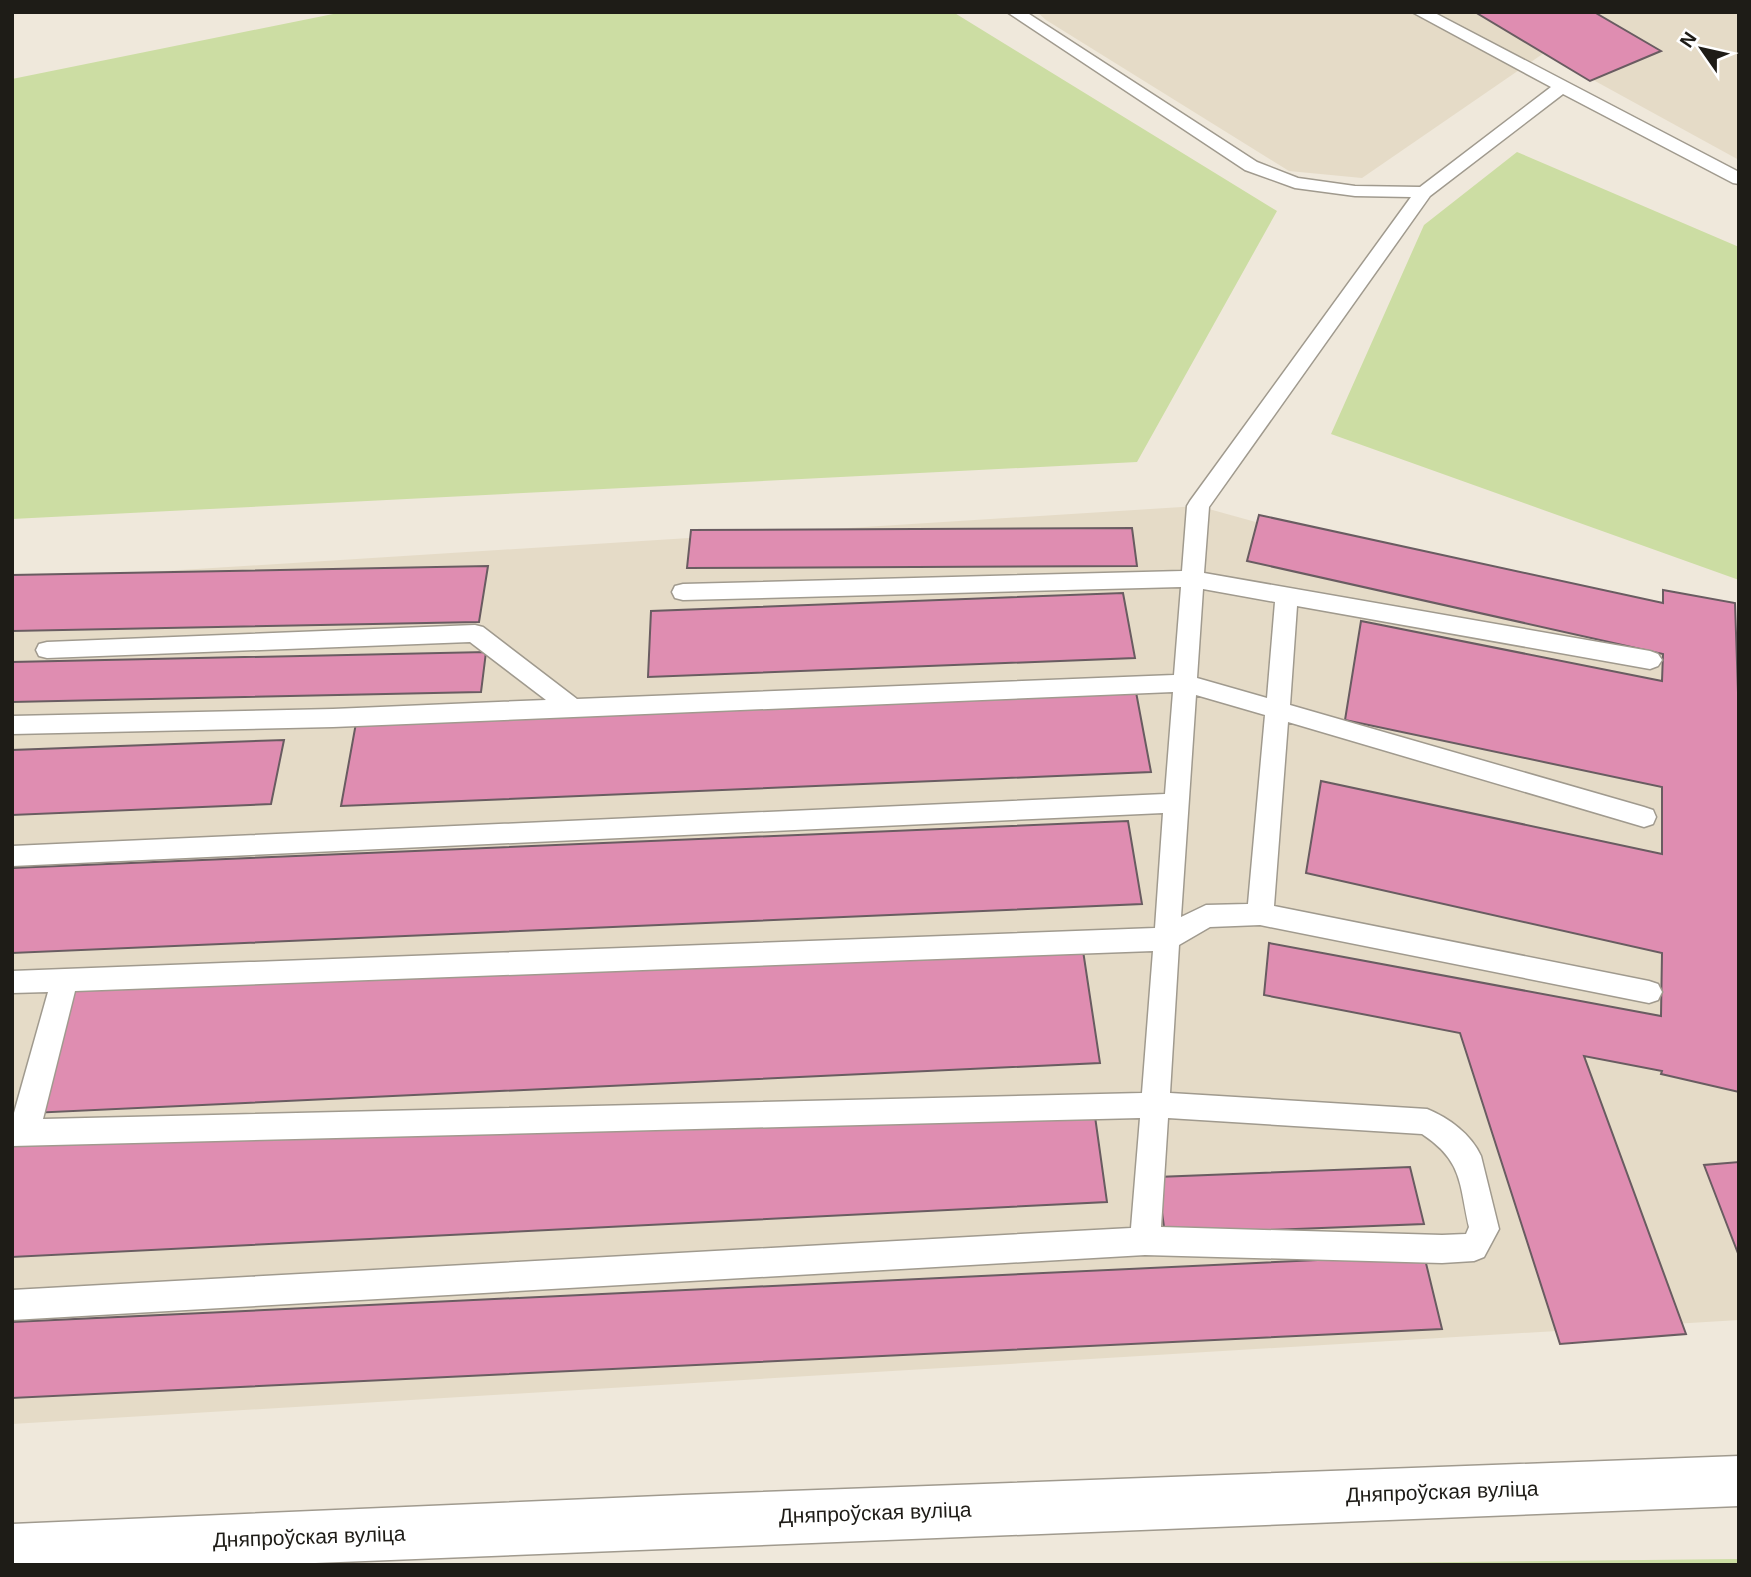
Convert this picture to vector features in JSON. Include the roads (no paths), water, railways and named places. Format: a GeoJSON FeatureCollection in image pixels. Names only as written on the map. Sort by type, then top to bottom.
{"type":"FeatureCollection","features":[{"type":"Feature","properties":{"kind":"street","name":"Дняпроўская вуліца"},"geometry":{"type":"LineString","coordinates":[[12,1550],[683,1521],[1739,1481]]}},
{"type":"Feature","properties":{"kind":"lane"},"geometry":{"type":"LineString","coordinates":[[1015,12],[1251,166],[1295,183],[1355,191],[1424,191]]}},
{"type":"Feature","properties":{"kind":"lane"},"geometry":{"type":"LineString","coordinates":[[1420,12],[1560,88],[1739,179]]}},
{"type":"Feature","properties":{"kind":"lane"},"geometry":{"type":"LineString","coordinates":[[1145,1241],[1198,506],[1424,191],[1560,88]]}},
{"type":"Feature","properties":{"kind":"lane"},"geometry":{"type":"LineString","coordinates":[[683,592],[1193,579],[1650,660]]}},
{"type":"Feature","properties":{"kind":"lane"},"geometry":{"type":"LineString","coordinates":[[1260,914],[1287,596]]}},
{"type":"Feature","properties":{"kind":"lane"},"geometry":{"type":"LineString","coordinates":[[47,650],[475,633],[572,708]]}},
{"type":"Feature","properties":{"kind":"lane"},"geometry":{"type":"LineString","coordinates":[[12,725],[333,718],[1185,683],[1644,817]]}},
{"type":"Feature","properties":{"kind":"lane"},"geometry":{"type":"LineString","coordinates":[[12,856],[1177,803]]}},
{"type":"Feature","properties":{"kind":"lane"},"geometry":{"type":"LineString","coordinates":[[12,982],[1167,939],[1206,916],[1260,914],[1649,992]]}},
{"type":"Feature","properties":{"kind":"lane"},"geometry":{"type":"LineString","coordinates":[[12,1305],[1145,1241],[1442,1249],[1474,1247],[1483,1229],[1466,1156],[1450,1137],[1427,1122],[1155,1105],[18,1133],[64,980]]}}]}
